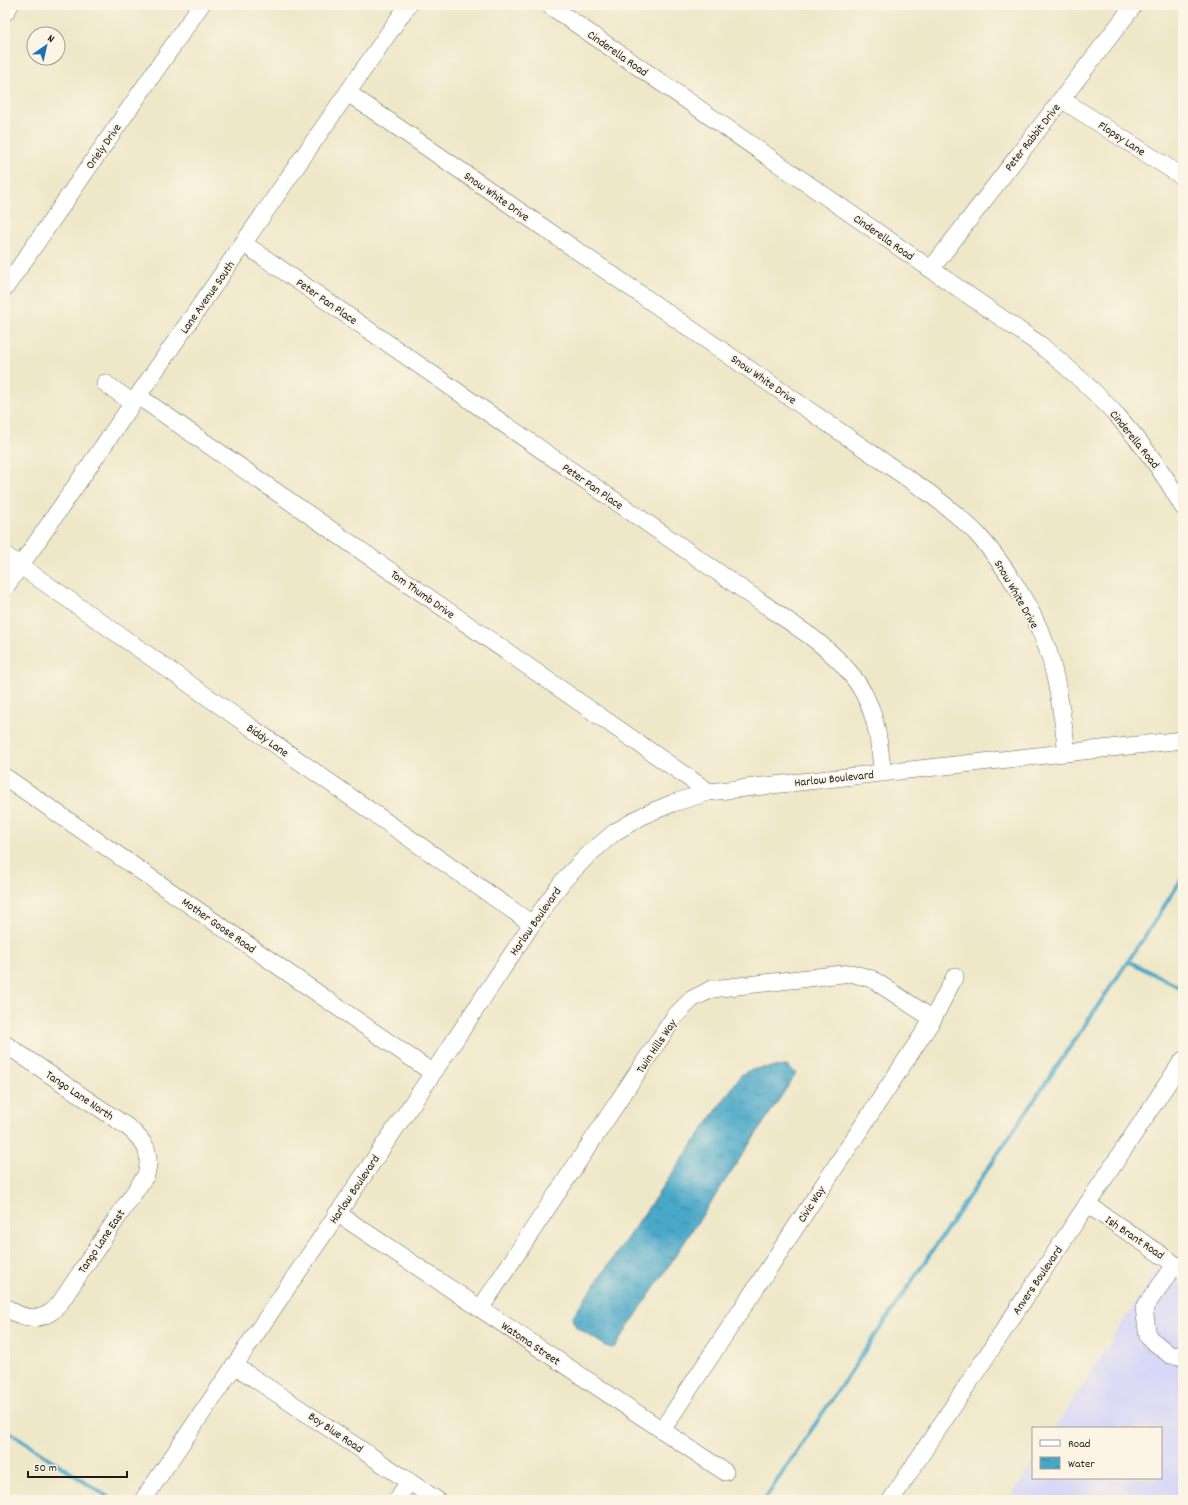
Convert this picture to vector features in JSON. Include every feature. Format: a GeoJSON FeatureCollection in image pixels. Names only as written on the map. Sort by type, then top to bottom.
{"type":"FeatureCollection","features":[{"type":"Feature","properties":{"kind":"street"},"geometry":{"type":"LineString","coordinates":[[5,13],[10,5]]}},
{"type":"Feature","properties":{"kind":"street","name":"Oriely Drive"},"geometry":{"type":"LineString","coordinates":[[5,288],[201,5]]}},
{"type":"Feature","properties":{"kind":"street","name":"Lane Avenue South"},"geometry":{"type":"LineString","coordinates":[[5,588],[408,5]]}},
{"type":"Feature","properties":{"kind":"street","name":"Cinderella Road"},"geometry":{"type":"LineString","coordinates":[[549,5],[1039,344],[1074,373],[1109,406],[1151,456],[1183,507]]}},
{"type":"Feature","properties":{"kind":"street","name":"Peter Rabbit Drive"},"geometry":{"type":"LineString","coordinates":[[931,269],[1134,5]]}},
{"type":"Feature","properties":{"kind":"street","name":"Snow White Drive"},"geometry":{"type":"LineString","coordinates":[[348,93],[929,493],[977,534],[995,555],[1011,579],[1033,618],[1049,656],[1061,703],[1067,753]]}},
{"type":"Feature","properties":{"kind":"street","name":"Flopsy Lane"},"geometry":{"type":"LineString","coordinates":[[1061,99],[1183,177]]}},
{"type":"Feature","properties":{"kind":"street","name":"Peter Pan Place"},"geometry":{"type":"LineString","coordinates":[[244,243],[810,636],[832,653],[847,668],[868,700],[874,720],[883,773]]}},
{"type":"Feature","properties":{"kind":"street","name":"Tom Thumb Drive"},"geometry":{"type":"LineString","coordinates":[[105,383],[135,399],[709,792]]}},
{"type":"Feature","properties":{"kind":"street","name":"Biddy Lane"},"geometry":{"type":"LineString","coordinates":[[5,555],[532,924]]}},
{"type":"Feature","properties":{"kind":"street","name":"Harlow Boulevard"},"geometry":{"type":"LineString","coordinates":[[143,1500],[532,924],[563,881],[588,855],[615,832],[644,815],[673,803],[709,792],[1183,740]]}},
{"type":"Feature","properties":{"kind":"street","name":"Mother Goose Road"},"geometry":{"type":"LineString","coordinates":[[5,777],[432,1073]]}},
{"type":"Feature","properties":{"kind":"street","name":"Twin Hills Way"},"geometry":{"type":"LineString","coordinates":[[480,1309],[676,1016],[692,999],[712,989],[851,973],[872,979],[934,1019]]}},
{"type":"Feature","properties":{"kind":"street","name":"Civic Way"},"geometry":{"type":"LineString","coordinates":[[662,1430],[934,1019],[955,976]]}},
{"type":"Feature","properties":{"kind":"street","name":"Tango Lane North"},"geometry":{"type":"LineString","coordinates":[[5,1044],[129,1128],[142,1139],[148,1153]]}},
{"type":"Feature","properties":{"kind":"street","name":"Anvers Boulevard"},"geometry":{"type":"LineString","coordinates":[[890,1500],[1183,1060]]}},
{"type":"Feature","properties":{"kind":"street","name":"Tango Lane East"},"geometry":{"type":"LineString","coordinates":[[5,1308],[25,1317],[38,1318],[50,1313],[60,1302],[146,1175],[149,1163],[148,1153]]}},
{"type":"Feature","properties":{"kind":"street","name":"Ish Brant Road"},"geometry":{"type":"LineString","coordinates":[[1087,1204],[1179,1267]]}},
{"type":"Feature","properties":{"kind":"street","name":"Watoma Street"},"geometry":{"type":"LineString","coordinates":[[337,1213],[725,1472]]}},
{"type":"Feature","properties":{"kind":"street"},"geometry":{"type":"LineString","coordinates":[[1179,1267],[1144,1308],[1148,1337],[1170,1355],[1183,1356]]}},
{"type":"Feature","properties":{"kind":"street","name":"Boy Blue Road"},"geometry":{"type":"LineString","coordinates":[[234,1365],[437,1500]]}},
{"type":"Feature","properties":{"kind":"street"},"geometry":{"type":"LineString","coordinates":[[397,1500],[409,1481]]}},
{"type":"Feature","properties":{"kind":"shaded area"},"geometry":{"type":"Polygon","coordinates":[[[1157,1269],[1183,1287],[1183,1500],[1009,1500],[1032,1464],[1032,1479],[1162,1479],[1162,1427],[1056,1427],[1157,1269]]]}},
{"type":"Feature","properties":{"kind":"water"},"geometry":{"type":"Polygon","coordinates":[[[787,1066],[796,1073],[794,1077],[615,1347],[611,1348],[606,1346],[576,1327],[572,1317],[741,1075],[750,1070],[787,1066]]]}},
{"type":"Feature","properties":{"kind":"waterway"},"geometry":{"type":"LineString","coordinates":[[764,1500],[1145,936],[1183,877]]}},
{"type":"Feature","properties":{"kind":"waterway"},"geometry":{"type":"LineString","coordinates":[[1128,961],[1183,989]]}},
{"type":"Feature","properties":{"kind":"waterway"},"geometry":{"type":"LineString","coordinates":[[5,1429],[109,1498]]}}]}
